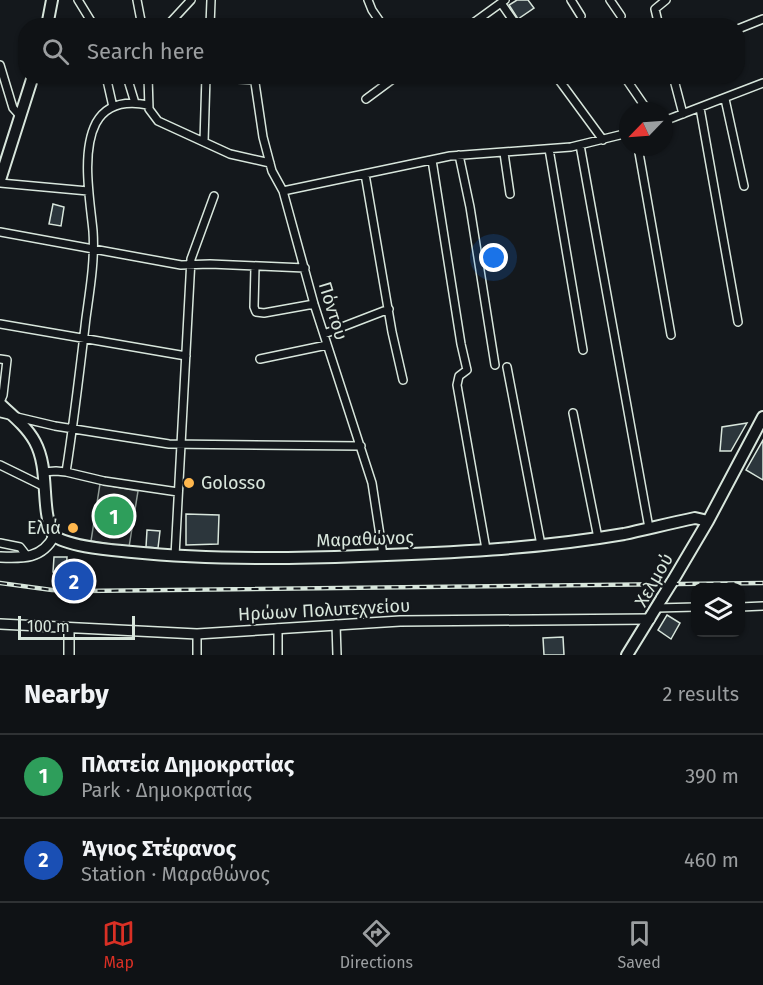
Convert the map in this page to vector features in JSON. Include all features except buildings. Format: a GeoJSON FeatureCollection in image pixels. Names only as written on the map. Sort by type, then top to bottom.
{"type":"FeatureCollection","features":[{"type":"Feature","properties":{"kind":"main road"},"geometry":{"type":"LineString","coordinates":[[49,18],[52,0]]}},
{"type":"Feature","properties":{"kind":"main road"},"geometry":{"type":"LineString","coordinates":[[0,181],[31,84]]}},
{"type":"Feature","properties":{"kind":"main road"},"geometry":{"type":"LineString","coordinates":[[0,403],[5,414],[34,440],[40,454],[54,536]]}},
{"type":"Feature","properties":{"kind":"main road"},"geometry":{"type":"LineString","coordinates":[[708,521],[763,417]]}},
{"type":"Feature","properties":{"kind":"main road","name":"Μαραθώνος"},"geometry":{"type":"LineString","coordinates":[[54,536],[88,547],[175,556],[309,558],[541,545],[598,538],[695,518],[708,521]]}},
{"type":"Feature","properties":{"kind":"main road","name":"Χελμού"},"geometry":{"type":"LineString","coordinates":[[627,655],[708,521]]}},
{"type":"Feature","properties":{"kind":"street"},"geometry":{"type":"LineString","coordinates":[[78,0],[89,18]]}},
{"type":"Feature","properties":{"kind":"street"},"geometry":{"type":"LineString","coordinates":[[137,0],[140,18]]}},
{"type":"Feature","properties":{"kind":"street"},"geometry":{"type":"LineString","coordinates":[[174,18],[191,0]]}},
{"type":"Feature","properties":{"kind":"street"},"geometry":{"type":"LineString","coordinates":[[210,18],[211,0]]}},
{"type":"Feature","properties":{"kind":"street"},"geometry":{"type":"LineString","coordinates":[[368,0],[377,18]]}},
{"type":"Feature","properties":{"kind":"street"},"geometry":{"type":"LineString","coordinates":[[571,0],[581,16]]}},
{"type":"Feature","properties":{"kind":"street"},"geometry":{"type":"LineString","coordinates":[[610,0],[621,16]]}},
{"type":"Feature","properties":{"kind":"street"},"geometry":{"type":"LineString","coordinates":[[657,18],[655,9],[666,0]]}},
{"type":"Feature","properties":{"kind":"street"},"geometry":{"type":"LineString","coordinates":[[480,18],[503,2],[512,18]]}},
{"type":"Feature","properties":{"kind":"street"},"geometry":{"type":"LineString","coordinates":[[745,26],[763,19]]}},
{"type":"Feature","properties":{"kind":"street"},"geometry":{"type":"LineString","coordinates":[[0,65],[13,108],[21,117]]}},
{"type":"Feature","properties":{"kind":"street"},"geometry":{"type":"LineString","coordinates":[[673,118],[763,83]]}},
{"type":"Feature","properties":{"kind":"street"},"geometry":{"type":"LineString","coordinates":[[108,84],[113,107]]}},
{"type":"Feature","properties":{"kind":"street"},"geometry":{"type":"LineString","coordinates":[[129,84],[135,103]]}},
{"type":"Feature","properties":{"kind":"street"},"geometry":{"type":"LineString","coordinates":[[148,84],[148,105],[150,112],[158,121],[230,154],[270,163]]}},
{"type":"Feature","properties":{"kind":"street"},"geometry":{"type":"LineString","coordinates":[[204,142],[205,84]]}},
{"type":"Feature","properties":{"kind":"street","name":"Πόντου"},"geometry":{"type":"LineString","coordinates":[[256,84],[263,137],[270,163],[283,191],[314,304],[372,483],[383,555]]}},
{"type":"Feature","properties":{"kind":"street"},"geometry":{"type":"LineString","coordinates":[[366,99],[386,84]]}},
{"type":"Feature","properties":{"kind":"street"},"geometry":{"type":"LineString","coordinates":[[562,84],[603,140]]}},
{"type":"Feature","properties":{"kind":"street"},"geometry":{"type":"LineString","coordinates":[[629,84],[642,102]]}},
{"type":"Feature","properties":{"kind":"street"},"geometry":{"type":"LineString","coordinates":[[675,84],[683,114]]}},
{"type":"Feature","properties":{"kind":"street"},"geometry":{"type":"LineString","coordinates":[[724,99],[744,186]]}},
{"type":"Feature","properties":{"kind":"street"},"geometry":{"type":"LineString","coordinates":[[66,472],[94,250],[88,190],[93,130],[100,117],[113,107],[135,103],[148,105]]}},
{"type":"Feature","properties":{"kind":"street"},"geometry":{"type":"LineString","coordinates":[[700,108],[738,322]]}},
{"type":"Feature","properties":{"kind":"street"},"geometry":{"type":"LineString","coordinates":[[283,191],[459,155],[549,149],[580,145],[619,136]]}},
{"type":"Feature","properties":{"kind":"street"},"geometry":{"type":"LineString","coordinates":[[580,145],[649,528]]}},
{"type":"Feature","properties":{"kind":"street"},"geometry":{"type":"LineString","coordinates":[[549,149],[582,350]]}},
{"type":"Feature","properties":{"kind":"street"},"geometry":{"type":"LineString","coordinates":[[504,153],[510,194]]}},
{"type":"Feature","properties":{"kind":"street"},"geometry":{"type":"LineString","coordinates":[[459,155],[468,195],[495,365]]}},
{"type":"Feature","properties":{"kind":"street"},"geometry":{"type":"LineString","coordinates":[[640,156],[671,335]]}},
{"type":"Feature","properties":{"kind":"street"},"geometry":{"type":"LineString","coordinates":[[432,160],[467,370],[459,376],[457,385],[486,549]]}},
{"type":"Feature","properties":{"kind":"street"},"geometry":{"type":"LineString","coordinates":[[364,174],[403,380]]}},
{"type":"Feature","properties":{"kind":"street"},"geometry":{"type":"LineString","coordinates":[[0,181],[88,190]]}},
{"type":"Feature","properties":{"kind":"street"},"geometry":{"type":"LineString","coordinates":[[175,556],[192,254],[213,196]]}},
{"type":"Feature","properties":{"kind":"street"},"geometry":{"type":"LineString","coordinates":[[0,232],[180,265],[305,268]]}},
{"type":"Feature","properties":{"kind":"street"},"geometry":{"type":"LineString","coordinates":[[255,267],[254,307],[256,312],[264,313],[314,304]]}},
{"type":"Feature","properties":{"kind":"street"},"geometry":{"type":"LineString","coordinates":[[324,334],[389,309]]}},
{"type":"Feature","properties":{"kind":"street"},"geometry":{"type":"LineString","coordinates":[[0,324],[186,356]]}},
{"type":"Feature","properties":{"kind":"street"},"geometry":{"type":"LineString","coordinates":[[260,359],[327,345]]}},
{"type":"Feature","properties":{"kind":"street"},"geometry":{"type":"LineString","coordinates":[[0,359],[7,360],[0,403]]}},
{"type":"Feature","properties":{"kind":"street"},"geometry":{"type":"LineString","coordinates":[[507,368],[541,545]]}},
{"type":"Feature","properties":{"kind":"street"},"geometry":{"type":"LineString","coordinates":[[573,412],[598,538]]}},
{"type":"Feature","properties":{"kind":"street"},"geometry":{"type":"LineString","coordinates":[[5,414],[73,429],[181,445],[361,447]]}},
{"type":"Feature","properties":{"kind":"street"},"geometry":{"type":"LineString","coordinates":[[0,465],[45,487]]}},
{"type":"Feature","properties":{"kind":"street"},"geometry":{"type":"LineString","coordinates":[[43,472],[66,472],[134,486],[178,492]]}},
{"type":"Feature","properties":{"kind":"street"},"geometry":{"type":"LineString","coordinates":[[0,557],[40,553],[49,545],[54,536]]}},
{"type":"Feature","properties":{"kind":"street"},"geometry":{"type":"LineString","coordinates":[[0,543],[20,548],[27,556]]}},
{"type":"Feature","properties":{"kind":"street"},"geometry":{"type":"LineString","coordinates":[[659,603],[691,606]]}},
{"type":"Feature","properties":{"kind":"street"},"geometry":{"type":"LineString","coordinates":[[745,607],[763,606]]}},
{"type":"Feature","properties":{"kind":"street","name":"Ηρώων Πολυτεχνείου"},"geometry":{"type":"LineString","coordinates":[[0,624],[196,634],[400,621],[650,619]]}},
{"type":"Feature","properties":{"kind":"street"},"geometry":{"type":"LineString","coordinates":[[336,624],[337,655]]}},
{"type":"Feature","properties":{"kind":"street"},"geometry":{"type":"LineString","coordinates":[[69,628],[69,655]]}},
{"type":"Feature","properties":{"kind":"street"},"geometry":{"type":"LineString","coordinates":[[278,628],[278,655]]}},
{"type":"Feature","properties":{"kind":"street"},"geometry":{"type":"LineString","coordinates":[[196,634],[197,655]]}},
{"type":"Feature","properties":{"kind":"shaded area"},"geometry":{"type":"Polygon","coordinates":[[[100,484],[138,491],[129,547],[91,541],[100,484]]]}},
{"type":"Feature","properties":{"kind":"railway"},"geometry":{"type":"LineString","coordinates":[[0,583],[52,590],[82,591],[763,583]]}},
{"type":"Feature","properties":{"kind":"place","name":"Golosso"},"geometry":{"type":"Point","coordinates":[189,483]}},
{"type":"Feature","properties":{"kind":"place","name":"Πλατεία Δημοκρατίας"},"geometry":{"type":"Point","coordinates":[114,516]}},
{"type":"Feature","properties":{"kind":"place","name":"Ελιά"},"geometry":{"type":"Point","coordinates":[73,528]}},
{"type":"Feature","properties":{"kind":"place","name":"Άγιος Στέφανος"},"geometry":{"type":"Point","coordinates":[74,581]}}]}
